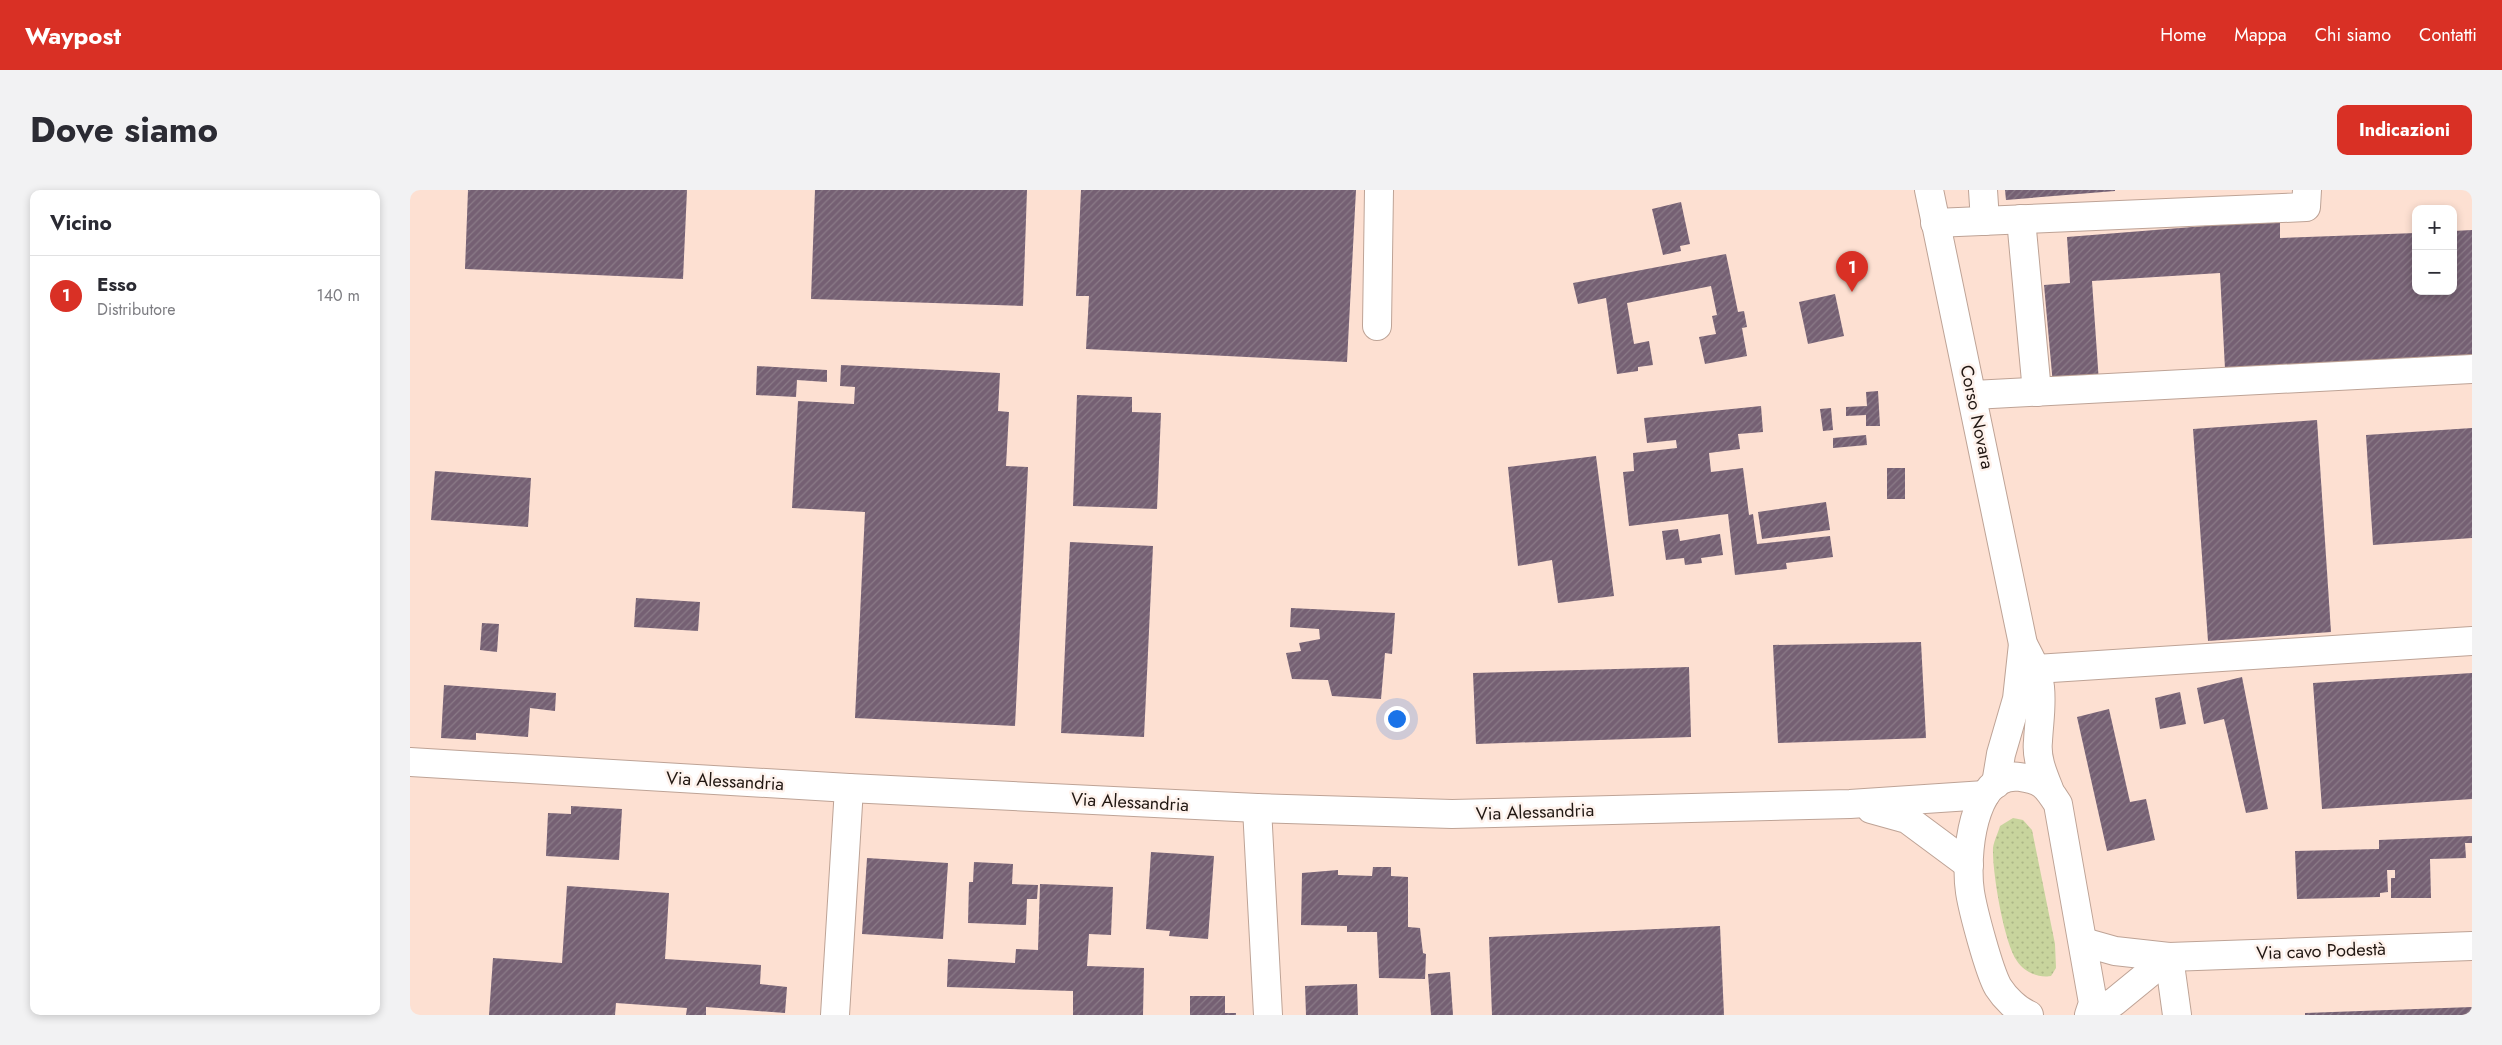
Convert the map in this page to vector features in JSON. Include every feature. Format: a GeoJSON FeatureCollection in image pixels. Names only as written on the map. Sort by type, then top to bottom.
{"type":"FeatureCollection","features":[{"type":"Feature","properties":{"kind":"street"},"geometry":{"type":"LineString","coordinates":[[1377,326],[1379,190]]}},
{"type":"Feature","properties":{"kind":"street","name":"Corso Novara"},"geometry":{"type":"LineString","coordinates":[[1929,190],[1973,395],[2023,644],[2036,669],[2041,701],[2037,742],[2039,762],[2049,789],[2058,804],[2093,1003],[2090,1015]]}},
{"type":"Feature","properties":{"kind":"street"},"geometry":{"type":"LineString","coordinates":[[1982,190],[1985,221]]}},
{"type":"Feature","properties":{"kind":"street"},"geometry":{"type":"LineString","coordinates":[[1935,223],[2021,219],[2186,201],[2306,207],[2307,190]]}},
{"type":"Feature","properties":{"kind":"street"},"geometry":{"type":"LineString","coordinates":[[2021,219],[2037,392]]}},
{"type":"Feature","properties":{"kind":"street"},"geometry":{"type":"LineString","coordinates":[[1973,395],[2472,369]]}},
{"type":"Feature","properties":{"kind":"street"},"geometry":{"type":"LineString","coordinates":[[2036,669],[2472,641]]}},
{"type":"Feature","properties":{"kind":"street","name":"Corso Novara"},"geometry":{"type":"LineString","coordinates":[[2023,644],[2017,699],[1991,789],[1970,835],[1969,865],[1970,892],[1998,987],[2013,1004],[2029,1015]]}},
{"type":"Feature","properties":{"kind":"street","name":"Via Alessandria"},"geometry":{"type":"LineString","coordinates":[[410,762],[849,788],[1257,808],[1452,814],[1850,804],[1991,789],[2015,777],[2038,780],[2049,789]]}},
{"type":"Feature","properties":{"kind":"street"},"geometry":{"type":"LineString","coordinates":[[835,1015],[849,788]]}},
{"type":"Feature","properties":{"kind":"street","name":"Via Alessandria"},"geometry":{"type":"LineString","coordinates":[[1850,804],[1907,819],[1969,865]]}},
{"type":"Feature","properties":{"kind":"street"},"geometry":{"type":"LineString","coordinates":[[1257,808],[1268,1015]]}},
{"type":"Feature","properties":{"kind":"street","name":"Via cavo Podestà"},"geometry":{"type":"LineString","coordinates":[[2083,942],[2115,951],[2169,957],[2472,946]]}},
{"type":"Feature","properties":{"kind":"street"},"geometry":{"type":"LineString","coordinates":[[2169,957],[2173,1011]]}},
{"type":"Feature","properties":{"kind":"street"},"geometry":{"type":"LineString","coordinates":[[2090,1015],[2114,1002],[2169,957]]}},
{"type":"Feature","properties":{"kind":"green space"},"geometry":{"type":"Polygon","coordinates":[[[2013,818],[2023,820],[2032,830],[2055,944],[2056,968],[2051,976],[2036,975],[2020,965],[2012,952],[2003,923],[1993,848],[2000,826],[2013,818]]]}},
{"type":"Feature","properties":{"kind":"building"},"geometry":{"type":"Polygon","coordinates":[[[468,190],[687,190],[683,279],[465,269],[468,190]]]}},
{"type":"Feature","properties":{"kind":"building"},"geometry":{"type":"Polygon","coordinates":[[[815,190],[1027,190],[1023,306],[811,299],[815,190]]]}},
{"type":"Feature","properties":{"kind":"building"},"geometry":{"type":"Polygon","coordinates":[[[1081,190],[1356,190],[1347,362],[1086,349],[1089,296],[1076,296],[1081,190]]]}},
{"type":"Feature","properties":{"kind":"building"},"geometry":{"type":"Polygon","coordinates":[[[2005,190],[2115,190],[2115,191],[2006,200],[2005,190]]]}},
{"type":"Feature","properties":{"kind":"building"},"geometry":{"type":"Polygon","coordinates":[[[1681,202],[1690,244],[1680,246],[1681,251],[1663,255],[1652,209],[1681,202]]]}},
{"type":"Feature","properties":{"kind":"building"},"geometry":{"type":"Polygon","coordinates":[[[2280,220],[2280,238],[2412,233],[2412,295],[2457,295],[2457,231],[2472,230],[2472,357],[2225,369],[2220,273],[2092,281],[2099,383],[2053,385],[2044,285],[2070,283],[2067,237],[2280,220]]]}},
{"type":"Feature","properties":{"kind":"building"},"geometry":{"type":"Polygon","coordinates":[[[1726,254],[1738,312],[1744,311],[1747,327],[1742,328],[1747,356],[1705,364],[1699,337],[1716,334],[1712,316],[1717,315],[1711,286],[1627,303],[1634,344],[1649,341],[1653,365],[1638,367],[1638,371],[1617,374],[1606,298],[1578,304],[1573,283],[1726,254]]]}},
{"type":"Feature","properties":{"kind":"building"},"geometry":{"type":"Polygon","coordinates":[[[1835,294],[1844,336],[1808,344],[1799,302],[1835,294]]]}},
{"type":"Feature","properties":{"kind":"building"},"geometry":{"type":"Polygon","coordinates":[[[841,365],[1000,373],[998,411],[1009,412],[1006,466],[1028,467],[1015,726],[855,718],[865,512],[792,508],[798,401],[854,404],[855,387],[840,386],[841,365]]]}},
{"type":"Feature","properties":{"kind":"building"},"geometry":{"type":"Polygon","coordinates":[[[757,366],[827,370],[827,382],[797,380],[796,397],[756,395],[757,366]]]}},
{"type":"Feature","properties":{"kind":"building"},"geometry":{"type":"Polygon","coordinates":[[[1878,391],[1880,426],[1866,426],[1866,415],[1846,416],[1846,407],[1867,406],[1866,392],[1878,391]]]}},
{"type":"Feature","properties":{"kind":"building"},"geometry":{"type":"Polygon","coordinates":[[[1077,395],[1132,397],[1132,412],[1161,413],[1157,509],[1073,506],[1077,395]]]}},
{"type":"Feature","properties":{"kind":"building"},"geometry":{"type":"Polygon","coordinates":[[[1761,406],[1763,432],[1738,434],[1740,449],[1709,453],[1711,472],[1743,468],[1749,515],[1753,514],[1757,544],[1830,536],[1833,557],[1786,563],[1787,569],[1735,575],[1728,514],[1629,526],[1623,472],[1634,471],[1633,453],[1677,448],[1676,440],[1647,443],[1644,418],[1761,406]]]}},
{"type":"Feature","properties":{"kind":"building"},"geometry":{"type":"Polygon","coordinates":[[[1831,408],[1833,430],[1823,431],[1820,409],[1831,408]]]}},
{"type":"Feature","properties":{"kind":"building"},"geometry":{"type":"Polygon","coordinates":[[[2317,420],[2331,632],[2208,641],[2193,429],[2317,420]]]}},
{"type":"Feature","properties":{"kind":"building"},"geometry":{"type":"Polygon","coordinates":[[[2472,428],[2472,538],[2373,545],[2366,435],[2472,428]]]}},
{"type":"Feature","properties":{"kind":"building"},"geometry":{"type":"Polygon","coordinates":[[[1866,435],[1867,445],[1833,448],[1833,438],[1866,435]]]}},
{"type":"Feature","properties":{"kind":"building"},"geometry":{"type":"Polygon","coordinates":[[[1596,456],[1614,596],[1558,603],[1552,560],[1518,566],[1508,467],[1596,456]]]}},
{"type":"Feature","properties":{"kind":"building"},"geometry":{"type":"Polygon","coordinates":[[[1887,468],[1905,468],[1905,499],[1887,499],[1887,468]]]}},
{"type":"Feature","properties":{"kind":"building"},"geometry":{"type":"Polygon","coordinates":[[[435,471],[531,478],[528,527],[431,520],[435,471]]]}},
{"type":"Feature","properties":{"kind":"building"},"geometry":{"type":"Polygon","coordinates":[[[1826,502],[1830,530],[1762,539],[1758,512],[1826,502]]]}},
{"type":"Feature","properties":{"kind":"building"},"geometry":{"type":"Polygon","coordinates":[[[1678,529],[1680,541],[1720,534],[1723,555],[1701,558],[1702,563],[1685,565],[1684,558],[1666,560],[1662,531],[1678,529]]]}},
{"type":"Feature","properties":{"kind":"building"},"geometry":{"type":"Polygon","coordinates":[[[1070,542],[1153,546],[1144,737],[1061,733],[1070,542]]]}},
{"type":"Feature","properties":{"kind":"building"},"geometry":{"type":"Polygon","coordinates":[[[636,598],[700,602],[698,631],[634,627],[636,598]]]}},
{"type":"Feature","properties":{"kind":"building"},"geometry":{"type":"Polygon","coordinates":[[[1291,608],[1395,613],[1392,654],[1385,653],[1381,699],[1332,696],[1328,680],[1292,679],[1286,653],[1301,651],[1299,643],[1320,639],[1319,629],[1290,627],[1291,608]]]}},
{"type":"Feature","properties":{"kind":"building"},"geometry":{"type":"Polygon","coordinates":[[[482,623],[499,624],[497,652],[480,650],[482,623]]]}},
{"type":"Feature","properties":{"kind":"building"},"geometry":{"type":"Polygon","coordinates":[[[1921,642],[1926,738],[1778,743],[1773,645],[1921,642]]]}},
{"type":"Feature","properties":{"kind":"building"},"geometry":{"type":"Polygon","coordinates":[[[1689,667],[1691,737],[1476,744],[1473,673],[1689,667]]]}},
{"type":"Feature","properties":{"kind":"building"},"geometry":{"type":"Polygon","coordinates":[[[2472,673],[2472,799],[2322,809],[2313,683],[2472,673]]]}},
{"type":"Feature","properties":{"kind":"building"},"geometry":{"type":"Polygon","coordinates":[[[2242,677],[2268,809],[2246,813],[2224,719],[2204,724],[2197,688],[2242,677]]]}},
{"type":"Feature","properties":{"kind":"building"},"geometry":{"type":"Polygon","coordinates":[[[444,685],[556,693],[555,711],[530,708],[528,737],[476,733],[476,740],[441,738],[444,685]]]}},
{"type":"Feature","properties":{"kind":"building"},"geometry":{"type":"Polygon","coordinates":[[[2180,692],[2186,724],[2160,729],[2155,698],[2180,692]]]}},
{"type":"Feature","properties":{"kind":"building"},"geometry":{"type":"Polygon","coordinates":[[[2109,709],[2130,802],[2146,799],[2155,840],[2107,851],[2077,717],[2109,709]]]}},
{"type":"Feature","properties":{"kind":"building"},"geometry":{"type":"Polygon","coordinates":[[[571,806],[622,809],[619,860],[546,856],[548,813],[571,814],[571,806]]]}},
{"type":"Feature","properties":{"kind":"building"},"geometry":{"type":"Polygon","coordinates":[[[2472,836],[2472,843],[2465,843],[2466,858],[2430,859],[2431,898],[2391,898],[2391,878],[2395,878],[2395,870],[2387,870],[2388,892],[2380,893],[2380,897],[2297,899],[2295,851],[2379,849],[2379,840],[2472,836]]]}},
{"type":"Feature","properties":{"kind":"building"},"geometry":{"type":"Polygon","coordinates":[[[1151,852],[1214,856],[1208,939],[1169,936],[1170,931],[1146,929],[1151,852]]]}},
{"type":"Feature","properties":{"kind":"building"},"geometry":{"type":"Polygon","coordinates":[[[867,858],[948,863],[943,939],[862,934],[867,858]]]}},
{"type":"Feature","properties":{"kind":"building"},"geometry":{"type":"Polygon","coordinates":[[[974,862],[1013,864],[1012,884],[1038,885],[1037,899],[1027,899],[1026,925],[968,923],[969,882],[973,882],[974,862]]]}},
{"type":"Feature","properties":{"kind":"building"},"geometry":{"type":"Polygon","coordinates":[[[1373,867],[1391,867],[1391,876],[1408,877],[1408,927],[1420,928],[1423,953],[1426,954],[1425,979],[1379,978],[1377,932],[1347,932],[1347,926],[1301,925],[1302,873],[1338,870],[1338,875],[1372,876],[1373,867]]]}},
{"type":"Feature","properties":{"kind":"building"},"geometry":{"type":"Polygon","coordinates":[[[1040,884],[1113,887],[1111,935],[1089,934],[1087,966],[1144,968],[1143,1015],[1073,1015],[1073,991],[947,987],[948,959],[1015,963],[1016,949],[1038,950],[1040,884]]]}},
{"type":"Feature","properties":{"kind":"building"},"geometry":{"type":"Polygon","coordinates":[[[567,886],[669,893],[665,959],[761,965],[760,984],[787,987],[785,1013],[706,1007],[706,1015],[686,1015],[687,1008],[616,1003],[615,1015],[489,1015],[493,958],[562,963],[567,886]]]}},
{"type":"Feature","properties":{"kind":"building"},"geometry":{"type":"Polygon","coordinates":[[[1720,926],[1724,1015],[1492,1015],[1489,937],[1720,926]]]}},
{"type":"Feature","properties":{"kind":"building"},"geometry":{"type":"Polygon","coordinates":[[[1450,972],[1453,1015],[1431,1015],[1428,974],[1450,972]]]}},
{"type":"Feature","properties":{"kind":"building"},"geometry":{"type":"Polygon","coordinates":[[[1357,984],[1358,1015],[1306,1015],[1305,986],[1357,984]]]}},
{"type":"Feature","properties":{"kind":"building"},"geometry":{"type":"Polygon","coordinates":[[[1190,996],[1225,996],[1225,1013],[1236,1013],[1236,1015],[1190,1015],[1190,996]]]}},
{"type":"Feature","properties":{"kind":"building"},"geometry":{"type":"Polygon","coordinates":[[[2472,1007],[2472,1015],[2305,1015],[2305,1013],[2472,1007]]]}},
{"type":"Feature","properties":{"kind":"place","name":"Esso"},"geometry":{"type":"Point","coordinates":[1852,292]}}]}
